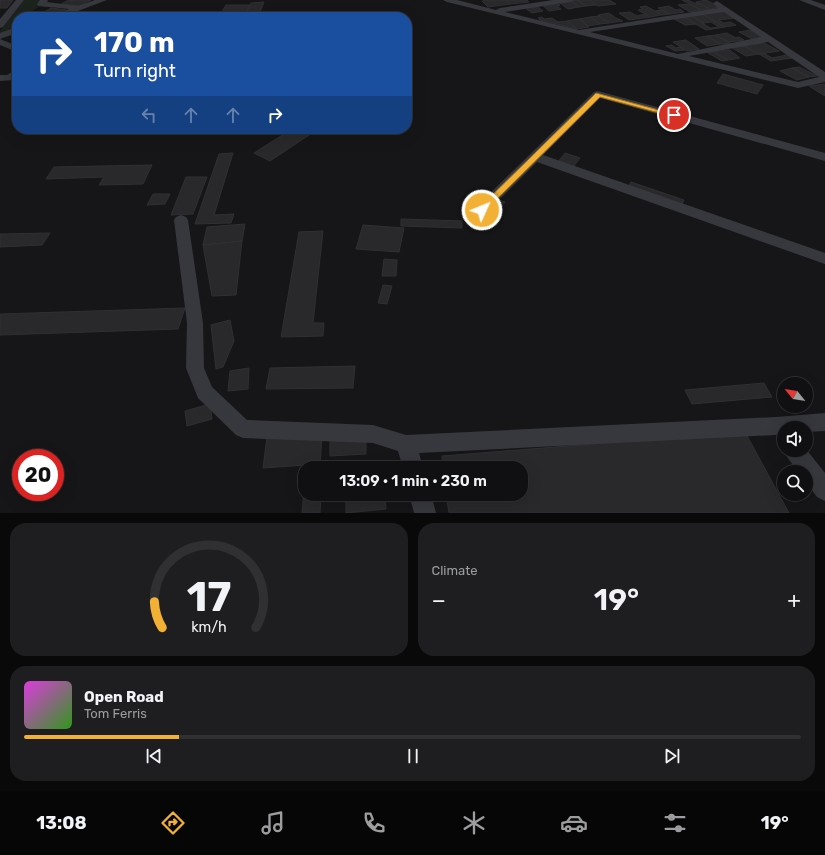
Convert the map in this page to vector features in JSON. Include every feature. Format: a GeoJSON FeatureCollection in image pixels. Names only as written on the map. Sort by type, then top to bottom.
{"type":"FeatureCollection","features":[{"type":"Feature","properties":{"kind":"street"},"geometry":{"type":"LineString","coordinates":[[1,23],[20,0]]}},
{"type":"Feature","properties":{"kind":"street"},"geometry":{"type":"LineString","coordinates":[[44,0],[41,4],[80,8]]}},
{"type":"Feature","properties":{"kind":"street"},"geometry":{"type":"LineString","coordinates":[[68,12],[103,0]]}},
{"type":"Feature","properties":{"kind":"street"},"geometry":{"type":"LineString","coordinates":[[446,0],[798,85],[825,78]]}},
{"type":"Feature","properties":{"kind":"street"},"geometry":{"type":"LineString","coordinates":[[491,11],[570,0]]}},
{"type":"Feature","properties":{"kind":"street"},"geometry":{"type":"LineString","coordinates":[[713,0],[825,78]]}},
{"type":"Feature","properties":{"kind":"street"},"geometry":{"type":"LineString","coordinates":[[803,0],[823,6]]}},
{"type":"Feature","properties":{"kind":"street"},"geometry":{"type":"LineString","coordinates":[[575,32],[725,9]]}},
{"type":"Feature","properties":{"kind":"street"},"geometry":{"type":"LineString","coordinates":[[0,36],[12,32]]}},
{"type":"Feature","properties":{"kind":"street"},"geometry":{"type":"LineString","coordinates":[[675,56],[768,39]]}},
{"type":"Feature","properties":{"kind":"street"},"geometry":{"type":"LineString","coordinates":[[0,42],[12,48]]}},
{"type":"Feature","properties":{"kind":"street"},"geometry":{"type":"LineString","coordinates":[[0,53],[12,51]]}},
{"type":"Feature","properties":{"kind":"street"},"geometry":{"type":"LineString","coordinates":[[2,81],[12,76]]}},
{"type":"Feature","properties":{"kind":"street"},"geometry":{"type":"LineString","coordinates":[[482,210],[598,94],[825,157]]}},
{"type":"Feature","properties":{"kind":"street"},"geometry":{"type":"LineString","coordinates":[[536,157],[825,259]]}},
{"type":"Feature","properties":{"kind":"street"},"geometry":{"type":"LineString","coordinates":[[181,220],[195,323],[195,368],[205,392],[243,428],[373,434],[406,444],[777,432]]}},
{"type":"Feature","properties":{"kind":"street"},"geometry":{"type":"LineString","coordinates":[[813,425],[825,422]]}},
{"type":"Feature","properties":{"kind":"street"},"geometry":{"type":"LineString","coordinates":[[406,444],[411,461]]}},
{"type":"Feature","properties":{"kind":"street"},"geometry":{"type":"LineString","coordinates":[[799,457],[825,490]]}},
{"type":"Feature","properties":{"kind":"street"},"geometry":{"type":"LineString","coordinates":[[422,501],[425,513]]}},
{"type":"Feature","properties":{"kind":"shaded area"},"geometry":{"type":"Polygon","coordinates":[[[24,0],[42,0],[41,5],[31,12],[15,12],[24,0]]]}},
{"type":"Feature","properties":{"kind":"shaded area"},"geometry":{"type":"Polygon","coordinates":[[[12,16],[12,30],[0,34],[0,31],[12,16]]]}},
{"type":"Feature","properties":{"kind":"building"},"geometry":{"type":"Polygon","coordinates":[[[0,0],[13,0],[7,8],[0,8],[0,0]]]}},
{"type":"Feature","properties":{"kind":"building"},"geometry":{"type":"Polygon","coordinates":[[[69,0],[91,0],[79,6],[61,4],[69,0]]]}},
{"type":"Feature","properties":{"kind":"building"},"geometry":{"type":"Polygon","coordinates":[[[505,0],[510,4],[488,7],[482,1],[505,0]]]}},
{"type":"Feature","properties":{"kind":"building"},"geometry":{"type":"Polygon","coordinates":[[[505,0],[527,0],[529,2],[510,4],[505,0]]]}},
{"type":"Feature","properties":{"kind":"building"},"geometry":{"type":"Polygon","coordinates":[[[577,0],[586,6],[579,7],[571,1],[577,0]]]}},
{"type":"Feature","properties":{"kind":"building"},"geometry":{"type":"Polygon","coordinates":[[[577,0],[589,0],[596,5],[586,6],[577,0]]]}},
{"type":"Feature","properties":{"kind":"building"},"geometry":{"type":"Polygon","coordinates":[[[589,0],[609,0],[616,4],[598,6],[589,0]]]}},
{"type":"Feature","properties":{"kind":"building"},"geometry":{"type":"Polygon","coordinates":[[[682,0],[698,3],[710,9],[701,10],[682,0]]]}},
{"type":"Feature","properties":{"kind":"building"},"geometry":{"type":"Polygon","coordinates":[[[706,0],[720,7],[710,9],[696,2],[706,0]]]}},
{"type":"Feature","properties":{"kind":"building"},"geometry":{"type":"Polygon","coordinates":[[[571,1],[579,7],[568,9],[560,3],[571,1]]]}},
{"type":"Feature","properties":{"kind":"building"},"geometry":{"type":"Polygon","coordinates":[[[264,2],[260,12],[246,12],[251,3],[264,2]]]}},
{"type":"Feature","properties":{"kind":"building"},"geometry":{"type":"Polygon","coordinates":[[[556,3],[560,5],[557,6],[561,9],[549,11],[541,4],[556,3]]]}},
{"type":"Feature","properties":{"kind":"building"},"geometry":{"type":"Polygon","coordinates":[[[689,4],[701,10],[690,12],[678,5],[689,4]]]}},
{"type":"Feature","properties":{"kind":"building"},"geometry":{"type":"Polygon","coordinates":[[[226,5],[250,5],[246,12],[222,12],[226,5]]]}},
{"type":"Feature","properties":{"kind":"building"},"geometry":{"type":"Polygon","coordinates":[[[535,5],[543,11],[532,13],[524,7],[535,5]]]}},
{"type":"Feature","properties":{"kind":"building"},"geometry":{"type":"Polygon","coordinates":[[[646,6],[661,15],[650,17],[638,10],[643,9],[640,7],[646,6]]]}},
{"type":"Feature","properties":{"kind":"building"},"geometry":{"type":"Polygon","coordinates":[[[669,6],[676,10],[680,9],[684,12],[670,14],[658,8],[669,6]]]}},
{"type":"Feature","properties":{"kind":"building"},"geometry":{"type":"Polygon","coordinates":[[[51,8],[66,10],[62,12],[44,12],[51,8]]]}},
{"type":"Feature","properties":{"kind":"building"},"geometry":{"type":"Polygon","coordinates":[[[663,10],[670,14],[661,15],[655,11],[663,10]]]}},
{"type":"Feature","properties":{"kind":"building"},"geometry":{"type":"Polygon","coordinates":[[[726,11],[736,18],[718,20],[724,23],[730,22],[736,25],[725,27],[701,13],[726,11]]]}},
{"type":"Feature","properties":{"kind":"building"},"geometry":{"type":"Polygon","coordinates":[[[630,12],[637,16],[645,14],[650,17],[629,20],[619,13],[630,12]]]}},
{"type":"Feature","properties":{"kind":"building"},"geometry":{"type":"Polygon","coordinates":[[[609,13],[623,21],[609,23],[598,15],[609,13]]]}},
{"type":"Feature","properties":{"kind":"building"},"geometry":{"type":"Polygon","coordinates":[[[702,14],[725,27],[712,29],[711,28],[719,27],[711,22],[704,23],[692,16],[702,14]]]}},
{"type":"Feature","properties":{"kind":"building"},"geometry":{"type":"Polygon","coordinates":[[[691,15],[712,29],[706,30],[682,16],[691,15]]]}},
{"type":"Feature","properties":{"kind":"building"},"geometry":{"type":"Polygon","coordinates":[[[599,16],[609,23],[600,24],[590,17],[599,16]]]}},
{"type":"Feature","properties":{"kind":"building"},"geometry":{"type":"Polygon","coordinates":[[[542,17],[544,19],[552,18],[558,22],[553,23],[540,20],[538,18],[542,17]]]}},
{"type":"Feature","properties":{"kind":"building"},"geometry":{"type":"Polygon","coordinates":[[[590,17],[600,24],[588,26],[579,19],[590,17]]]}},
{"type":"Feature","properties":{"kind":"building"},"geometry":{"type":"Polygon","coordinates":[[[684,17],[696,24],[685,25],[674,19],[684,17]]]}},
{"type":"Feature","properties":{"kind":"building"},"geometry":{"type":"Polygon","coordinates":[[[579,19],[589,27],[577,29],[567,21],[579,19]]]}},
{"type":"Feature","properties":{"kind":"building"},"geometry":{"type":"Polygon","coordinates":[[[567,21],[577,29],[553,23],[558,22],[567,21]]]}},
{"type":"Feature","properties":{"kind":"building"},"geometry":{"type":"Polygon","coordinates":[[[751,30],[764,38],[752,39],[739,32],[751,30]]]}},
{"type":"Feature","properties":{"kind":"building"},"geometry":{"type":"Polygon","coordinates":[[[727,33],[744,40],[729,42],[716,35],[727,33]]]}},
{"type":"Feature","properties":{"kind":"building"},"geometry":{"type":"Polygon","coordinates":[[[716,35],[732,44],[720,44],[707,36],[716,35]]]}},
{"type":"Feature","properties":{"kind":"building"},"geometry":{"type":"Polygon","coordinates":[[[707,36],[720,44],[707,46],[695,38],[707,36]]]}},
{"type":"Feature","properties":{"kind":"building"},"geometry":{"type":"Polygon","coordinates":[[[686,40],[699,49],[687,51],[673,42],[686,40]]]}},
{"type":"Feature","properties":{"kind":"building"},"geometry":{"type":"Polygon","coordinates":[[[764,43],[779,51],[759,54],[744,46],[764,43]]]}},
{"type":"Feature","properties":{"kind":"building"},"geometry":{"type":"Polygon","coordinates":[[[672,45],[676,48],[680,47],[685,50],[675,51],[666,46],[672,45]]]}},
{"type":"Feature","properties":{"kind":"building"},"geometry":{"type":"Polygon","coordinates":[[[744,46],[759,54],[746,56],[732,48],[744,46]]]}},
{"type":"Feature","properties":{"kind":"building"},"geometry":{"type":"Polygon","coordinates":[[[730,50],[740,58],[728,60],[714,52],[730,50]]]}},
{"type":"Feature","properties":{"kind":"building"},"geometry":{"type":"Polygon","coordinates":[[[714,52],[728,60],[722,61],[708,53],[714,52]]]}},
{"type":"Feature","properties":{"kind":"building"},"geometry":{"type":"Polygon","coordinates":[[[764,53],[772,58],[787,55],[792,58],[771,61],[759,54],[764,53]]]}},
{"type":"Feature","properties":{"kind":"building"},"geometry":{"type":"Polygon","coordinates":[[[799,67],[817,76],[809,77],[792,68],[799,67]]]}},
{"type":"Feature","properties":{"kind":"building"},"geometry":{"type":"Polygon","coordinates":[[[792,68],[809,77],[797,80],[780,71],[792,68]]]}},
{"type":"Feature","properties":{"kind":"building"},"geometry":{"type":"Polygon","coordinates":[[[723,74],[763,85],[757,94],[717,83],[723,74]]]}},
{"type":"Feature","properties":{"kind":"building"},"geometry":{"type":"Polygon","coordinates":[[[825,84],[825,96],[809,86],[825,84]]]}},
{"type":"Feature","properties":{"kind":"building"},"geometry":{"type":"Polygon","coordinates":[[[284,134],[310,134],[270,161],[254,153],[284,134]]]}},
{"type":"Feature","properties":{"kind":"building"},"geometry":{"type":"Polygon","coordinates":[[[233,153],[214,215],[234,214],[231,223],[195,224],[219,154],[233,153]]]}},
{"type":"Feature","properties":{"kind":"building"},"geometry":{"type":"Polygon","coordinates":[[[565,153],[580,158],[573,167],[558,162],[565,153]]]}},
{"type":"Feature","properties":{"kind":"building"},"geometry":{"type":"Polygon","coordinates":[[[152,165],[143,184],[99,185],[104,177],[46,179],[54,167],[152,165]]]}},
{"type":"Feature","properties":{"kind":"building"},"geometry":{"type":"Polygon","coordinates":[[[186,177],[207,177],[193,214],[171,215],[186,177]]]}},
{"type":"Feature","properties":{"kind":"building"},"geometry":{"type":"Polygon","coordinates":[[[631,182],[684,200],[681,206],[628,188],[631,182]]]}},
{"type":"Feature","properties":{"kind":"building"},"geometry":{"type":"Polygon","coordinates":[[[153,194],[170,194],[165,204],[147,205],[153,194]]]}},
{"type":"Feature","properties":{"kind":"building"},"geometry":{"type":"Polygon","coordinates":[[[495,199],[505,202],[485,226],[475,222],[495,199]]]}},
{"type":"Feature","properties":{"kind":"building"},"geometry":{"type":"Polygon","coordinates":[[[401,219],[462,221],[462,228],[401,226],[401,219]]]}},
{"type":"Feature","properties":{"kind":"building"},"geometry":{"type":"Polygon","coordinates":[[[245,224],[242,241],[203,245],[207,227],[245,224]]]}},
{"type":"Feature","properties":{"kind":"building"},"geometry":{"type":"Polygon","coordinates":[[[363,225],[404,228],[399,252],[356,249],[363,225]]]}},
{"type":"Feature","properties":{"kind":"building"},"geometry":{"type":"Polygon","coordinates":[[[323,231],[313,323],[324,323],[323,336],[281,337],[299,232],[323,231]]]}},
{"type":"Feature","properties":{"kind":"building"},"geometry":{"type":"Polygon","coordinates":[[[50,233],[42,245],[0,247],[0,234],[50,233]]]}},
{"type":"Feature","properties":{"kind":"building"},"geometry":{"type":"Polygon","coordinates":[[[242,241],[236,295],[212,296],[203,245],[242,241]]]}},
{"type":"Feature","properties":{"kind":"building"},"geometry":{"type":"Polygon","coordinates":[[[384,259],[397,260],[396,276],[382,276],[384,259]]]}},
{"type":"Feature","properties":{"kind":"building"},"geometry":{"type":"Polygon","coordinates":[[[383,285],[392,286],[387,304],[378,303],[383,285]]]}},
{"type":"Feature","properties":{"kind":"building"},"geometry":{"type":"Polygon","coordinates":[[[185,308],[178,329],[0,335],[0,314],[185,308]]]}},
{"type":"Feature","properties":{"kind":"building"},"geometry":{"type":"Polygon","coordinates":[[[230,320],[234,341],[223,367],[216,369],[211,325],[230,320]]]}},
{"type":"Feature","properties":{"kind":"building"},"geometry":{"type":"Polygon","coordinates":[[[355,366],[353,388],[266,389],[270,368],[355,366]]]}},
{"type":"Feature","properties":{"kind":"building"},"geometry":{"type":"Polygon","coordinates":[[[249,368],[248,389],[228,391],[230,371],[249,368]]]}},
{"type":"Feature","properties":{"kind":"building"},"geometry":{"type":"Polygon","coordinates":[[[764,383],[772,397],[692,404],[685,390],[764,383]]]}},
{"type":"Feature","properties":{"kind":"building"},"geometry":{"type":"Polygon","coordinates":[[[210,404],[212,419],[187,426],[185,411],[210,404]]]}},
{"type":"Feature","properties":{"kind":"building"},"geometry":{"type":"Polygon","coordinates":[[[745,432],[777,491],[777,501],[782,501],[789,513],[449,513],[447,501],[528,501],[528,461],[442,461],[442,456],[745,432]]]}},
{"type":"Feature","properties":{"kind":"building"},"geometry":{"type":"Polygon","coordinates":[[[322,433],[320,461],[298,461],[298,466],[263,468],[267,437],[322,433]]]}},
{"type":"Feature","properties":{"kind":"building"},"geometry":{"type":"Polygon","coordinates":[[[366,438],[366,454],[330,456],[330,440],[366,438]]]}},
{"type":"Feature","properties":{"kind":"building"},"geometry":{"type":"Polygon","coordinates":[[[303,501],[321,501],[320,513],[302,513],[303,501]]]}},
{"type":"Feature","properties":{"kind":"building"},"geometry":{"type":"Polygon","coordinates":[[[346,501],[385,501],[386,509],[346,513],[346,501]]]}},
{"type":"Feature","properties":{"kind":"route"},"geometry":{"type":"LineString","coordinates":[[482,210],[598,94],[674,115]]}}]}
